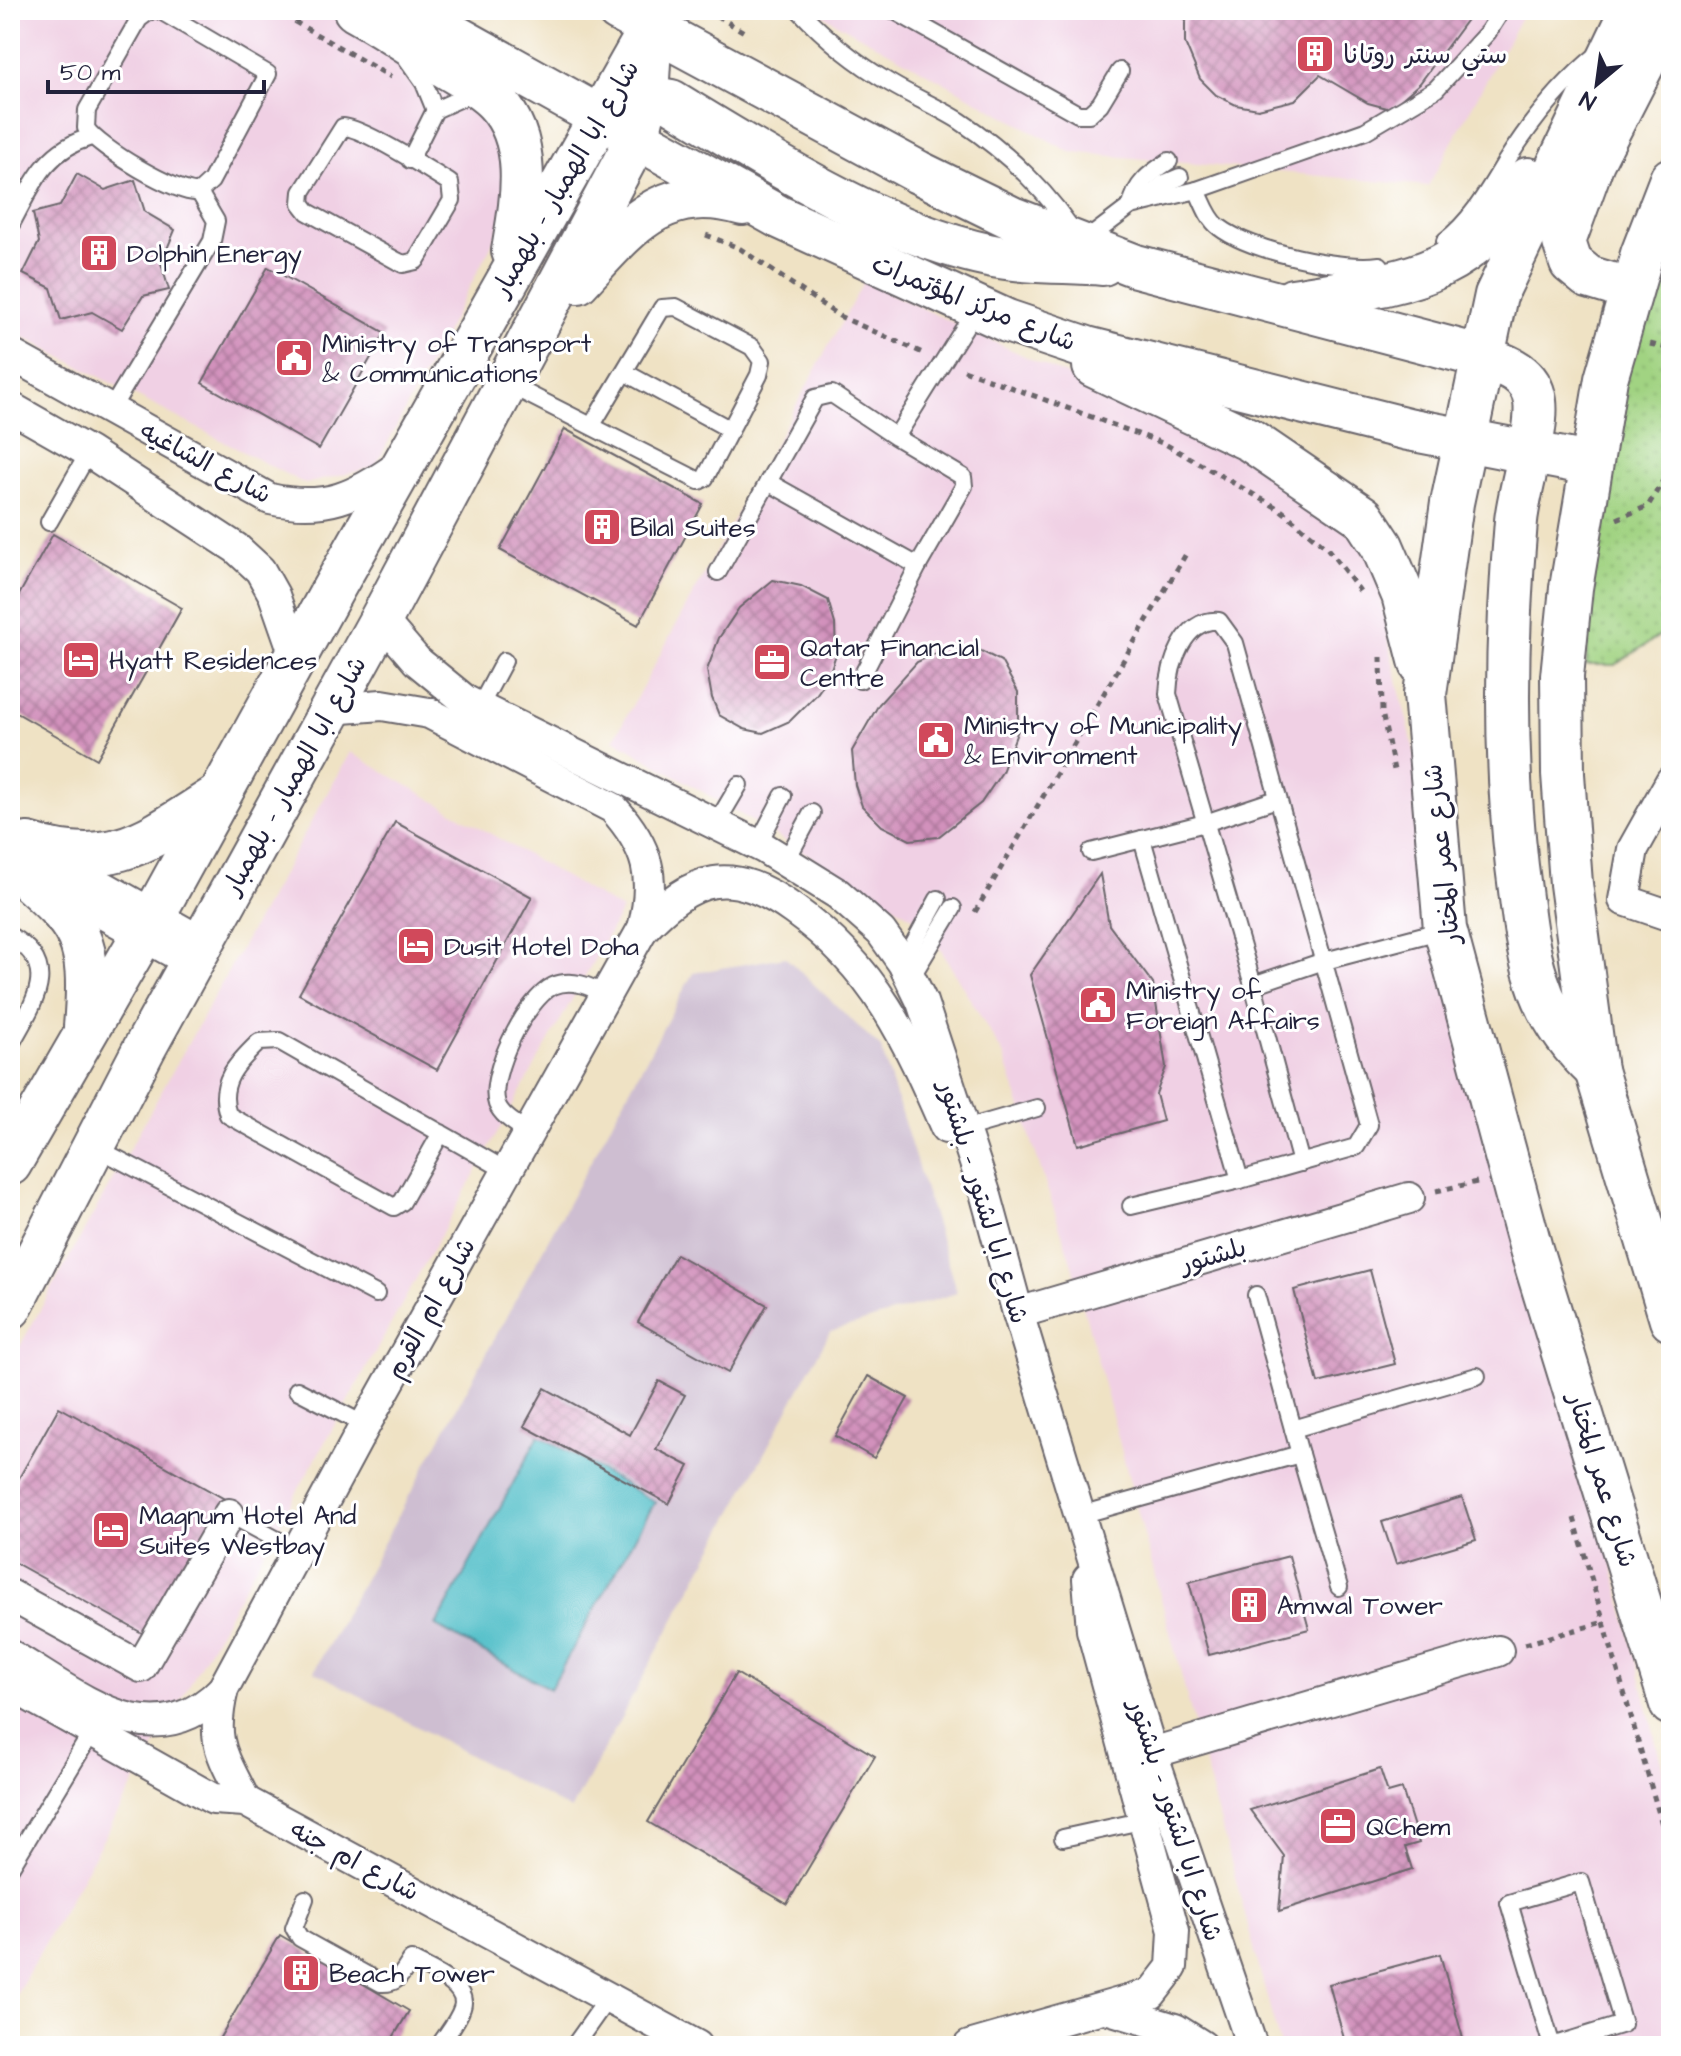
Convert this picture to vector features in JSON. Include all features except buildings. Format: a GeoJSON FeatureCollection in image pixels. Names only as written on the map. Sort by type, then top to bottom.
{"type":"FeatureCollection","features":[{"type":"Feature","properties":{"kind":"street"},"geometry":{"type":"LineString","coordinates":[[1631,290],[1588,277],[1571,263],[1564,242],[1593,162],[1671,10]]}},
{"type":"Feature","properties":{"kind":"street"},"geometry":{"type":"LineString","coordinates":[[378,13],[601,116],[633,99],[642,116],[671,101],[839,196],[923,236],[987,255],[1040,262],[1136,266]]}},
{"type":"Feature","properties":{"kind":"street"},"geometry":{"type":"LineString","coordinates":[[378,13],[482,90],[506,116],[517,138],[522,198],[509,276]]}},
{"type":"Feature","properties":{"kind":"street"},"geometry":{"type":"LineString","coordinates":[[635,19],[976,202],[1136,266],[1483,357],[1512,366],[1528,382],[1535,401],[1517,516],[1512,586],[1506,746],[1511,810],[1536,979],[1559,1028],[1596,1070]]}},
{"type":"Feature","properties":{"kind":"street","name":"شارع ابا الهمبار - بلهمبار"},"geometry":{"type":"LineString","coordinates":[[10,1164],[85,1037],[217,796],[601,116],[635,19]]}},
{"type":"Feature","properties":{"kind":"street","name":"شارع ابا الهمبار - بلهمبار"},"geometry":{"type":"LineString","coordinates":[[10,1308],[196,952],[381,619],[549,305],[642,116],[635,19]]}},
{"type":"Feature","properties":{"kind":"street","name":"شارع عمر المختار"},"geometry":{"type":"LineString","coordinates":[[1624,24],[1496,295],[1464,439],[1425,694],[1445,929],[1531,1249],[1671,1704]]}},
{"type":"Feature","properties":{"kind":"street","name":"شارع مركز المؤتمرات"},"geometry":{"type":"LineString","coordinates":[[642,116],[779,217],[992,314],[1087,348],[1408,429],[1590,464]]}},
{"type":"Feature","properties":{"kind":"street"},"geometry":{"type":"LineString","coordinates":[[1276,302],[1391,284],[1459,258],[1487,234],[1517,197],[1541,157],[1577,125]]}},
{"type":"Feature","properties":{"kind":"street"},"geometry":{"type":"LineString","coordinates":[[1671,179],[1631,290],[1606,379],[1590,464],[1562,676],[1563,774],[1571,884],[1596,1070],[1671,1320]]}},
{"type":"Feature","properties":{"kind":"street"},"geometry":{"type":"LineString","coordinates":[[549,305],[576,285],[610,244],[642,216],[684,198],[740,203],[779,217]]}},
{"type":"Feature","properties":{"kind":"street"},"geometry":{"type":"LineString","coordinates":[[992,314],[1164,402],[1250,440],[1363,517],[1382,546],[1403,595],[1418,647],[1425,694]]}},
{"type":"Feature","properties":{"kind":"street","name":"شارع الشاغيه"},"geometry":{"type":"LineString","coordinates":[[10,354],[245,487],[293,504],[316,506],[341,499],[369,487],[408,459]]}},
{"type":"Feature","properties":{"kind":"street","name":"شارع الشاغيه"},"geometry":{"type":"LineString","coordinates":[[10,407],[89,452],[236,548],[260,570],[283,615],[296,658]]}},
{"type":"Feature","properties":{"kind":"street","name":"شارع ابا لشتور - بلشتور"},"geometry":{"type":"LineString","coordinates":[[381,619],[440,683],[479,708],[758,844],[838,894],[881,932],[906,971],[922,1002],[986,1196],[1018,1313],[1152,1753],[1252,2046]]}},
{"type":"Feature","properties":{"kind":"street","name":"شارع ام القرم"},"geometry":{"type":"LineString","coordinates":[[330,709],[402,706],[429,713],[613,808],[629,826],[644,852],[651,879],[651,896],[642,930]]}},
{"type":"Feature","properties":{"kind":"street"},"geometry":{"type":"LineString","coordinates":[[1671,781],[1633,849],[1624,900],[1671,916]]}},
{"type":"Feature","properties":{"kind":"street"},"geometry":{"type":"LineString","coordinates":[[15,851],[71,854],[118,851],[142,844],[217,796]]}},
{"type":"Feature","properties":{"kind":"street"},"geometry":{"type":"LineString","coordinates":[[15,851],[196,952]]}},
{"type":"Feature","properties":{"kind":"street"},"geometry":{"type":"LineString","coordinates":[[15,851],[79,932],[89,988],[85,1037]]}},
{"type":"Feature","properties":{"kind":"street","name":"شارع ام القرم"},"geometry":{"type":"LineString","coordinates":[[10,1655],[105,1710],[146,1723],[189,1716],[208,1705],[223,1689],[365,1425],[642,930],[664,906],[685,890],[711,881],[743,881],[768,891],[825,932],[865,973],[891,1012],[962,1164],[986,1196]]}},
{"type":"Feature","properties":{"kind":"street","name":"بلشتور"},"geometry":{"type":"LineString","coordinates":[[1018,1313],[1409,1198]]}},
{"type":"Feature","properties":{"kind":"street"},"geometry":{"type":"LineString","coordinates":[[10,1595],[141,1667],[229,1514]]}},
{"type":"Feature","properties":{"kind":"street"},"geometry":{"type":"LineString","coordinates":[[969,2046],[1109,2009],[1151,1994],[1172,1967],[1174,1931],[1141,1821],[1092,1630],[1084,1526]]}},
{"type":"Feature","properties":{"kind":"street"},"geometry":{"type":"LineString","coordinates":[[1152,1753],[1498,1651]]}},
{"type":"Feature","properties":{"kind":"street","name":"شارع ام جنه"},"geometry":{"type":"LineString","coordinates":[[10,1685],[213,1799],[245,1801],[697,2046]]}},
{"type":"Feature","properties":{"kind":"street","name":"شارع ام القرم"},"geometry":{"type":"LineString","coordinates":[[223,1689],[215,1723],[218,1742],[245,1801]]}},
{"type":"Feature","properties":{"kind":"street"},"geometry":{"type":"LineString","coordinates":[[1109,2009],[1175,2029],[1202,2046]]}},
{"type":"Feature","properties":{"kind":"lane"},"geometry":{"type":"LineString","coordinates":[[151,10],[139,19],[84,119],[91,137],[182,191],[199,192],[211,181],[268,74],[159,10]]}},
{"type":"Feature","properties":{"kind":"lane"},"geometry":{"type":"LineString","coordinates":[[799,10],[846,54],[890,84],[960,121],[1018,167],[1063,214],[1081,244],[1163,184],[1180,177]]}},
{"type":"Feature","properties":{"kind":"lane"},"geometry":{"type":"LineString","coordinates":[[893,10],[1078,114],[1089,114],[1100,104],[1120,71]]}},
{"type":"Feature","properties":{"kind":"lane"},"geometry":{"type":"LineString","coordinates":[[1136,205],[1197,190],[1365,131],[1436,89],[1488,32],[1502,10]]}},
{"type":"Feature","properties":{"kind":"lane"},"geometry":{"type":"LineString","coordinates":[[378,13],[418,72],[435,110]]}},
{"type":"Feature","properties":{"kind":"lane"},"geometry":{"type":"LineString","coordinates":[[1197,190],[1215,225],[1232,236],[1288,254],[1362,268],[1409,261],[1437,247],[1458,230],[1493,186],[1545,106],[1624,24]]}},
{"type":"Feature","properties":{"kind":"lane"},"geometry":{"type":"LineString","coordinates":[[410,160],[435,110],[482,90]]}},
{"type":"Feature","properties":{"kind":"lane"},"geometry":{"type":"LineString","coordinates":[[343,127],[354,128],[410,160],[450,183],[454,195],[421,256],[410,263],[397,261],[308,212],[301,203],[302,192],[343,127]]}},
{"type":"Feature","properties":{"kind":"lane"},"geometry":{"type":"LineString","coordinates":[[10,226],[49,158],[68,143],[91,137]]}},
{"type":"Feature","properties":{"kind":"lane"},"geometry":{"type":"LineString","coordinates":[[1136,205],[1135,190],[1146,176],[1169,161]]}},
{"type":"Feature","properties":{"kind":"lane"},"geometry":{"type":"LineString","coordinates":[[110,411],[212,241],[216,221],[199,192]]}},
{"type":"Feature","properties":{"kind":"lane"},"geometry":{"type":"LineString","coordinates":[[507,383],[699,481],[705,478],[731,430],[762,361],[752,347],[668,306],[662,308],[592,425]]}},
{"type":"Feature","properties":{"kind":"lane"},"geometry":{"type":"LineString","coordinates":[[896,437],[942,362],[992,314]]}},
{"type":"Feature","properties":{"kind":"lane"},"geometry":{"type":"LineString","coordinates":[[624,372],[731,430]]}},
{"type":"Feature","properties":{"kind":"lane"},"geometry":{"type":"LineString","coordinates":[[718,572],[815,398],[832,394],[963,477],[964,486],[918,566],[860,680]]}},
{"type":"Feature","properties":{"kind":"lane"},"geometry":{"type":"LineString","coordinates":[[49,522],[89,452]]}},
{"type":"Feature","properties":{"kind":"lane"},"geometry":{"type":"LineString","coordinates":[[768,482],[918,566]]}},
{"type":"Feature","properties":{"kind":"lane"},"geometry":{"type":"LineString","coordinates":[[1131,1206],[1240,1180],[1301,1163],[1356,1147],[1369,1125],[1321,962],[1235,643],[1219,621],[1205,620],[1193,628],[1169,671],[1168,694],[1301,1163]]}},
{"type":"Feature","properties":{"kind":"lane"},"geometry":{"type":"LineString","coordinates":[[479,708],[504,661]]}},
{"type":"Feature","properties":{"kind":"lane"},"geometry":{"type":"LineString","coordinates":[[716,824],[739,785]]}},
{"type":"Feature","properties":{"kind":"lane"},"geometry":{"type":"LineString","coordinates":[[758,844],[783,796]]}},
{"type":"Feature","properties":{"kind":"lane"},"geometry":{"type":"LineString","coordinates":[[1091,852],[1205,823],[1277,799]]}},
{"type":"Feature","properties":{"kind":"lane"},"geometry":{"type":"LineString","coordinates":[[786,861],[812,813]]}},
{"type":"Feature","properties":{"kind":"lane"},"geometry":{"type":"LineString","coordinates":[[1142,839],[1240,1180]]}},
{"type":"Feature","properties":{"kind":"lane"},"geometry":{"type":"LineString","coordinates":[[906,971],[938,899]]}},
{"type":"Feature","properties":{"kind":"lane"},"geometry":{"type":"LineString","coordinates":[[906,971],[953,908]]}},
{"type":"Feature","properties":{"kind":"lane"},"geometry":{"type":"LineString","coordinates":[[1253,985],[1321,962],[1445,929]]}},
{"type":"Feature","properties":{"kind":"lane"},"geometry":{"type":"LineString","coordinates":[[10,936],[35,956],[40,970],[34,1000],[10,1046]]}},
{"type":"Feature","properties":{"kind":"lane"},"geometry":{"type":"LineString","coordinates":[[529,1133],[505,1116],[497,1103],[497,1076],[514,1034],[538,998],[554,986],[573,982],[606,995]]}},
{"type":"Feature","properties":{"kind":"lane"},"geometry":{"type":"LineString","coordinates":[[441,1133],[402,1202],[394,1207],[228,1115],[223,1100],[229,1075],[245,1055],[259,1042],[279,1041],[441,1133],[507,1171]]}},
{"type":"Feature","properties":{"kind":"lane"},"geometry":{"type":"LineString","coordinates":[[964,1129],[1037,1108]]}},
{"type":"Feature","properties":{"kind":"lane"},"geometry":{"type":"LineString","coordinates":[[94,1146],[376,1294]]}},
{"type":"Feature","properties":{"kind":"lane"},"geometry":{"type":"LineString","coordinates":[[1256,1295],[1339,1587]]}},
{"type":"Feature","properties":{"kind":"lane"},"geometry":{"type":"LineString","coordinates":[[1293,1429],[1477,1376]]}},
{"type":"Feature","properties":{"kind":"lane"},"geometry":{"type":"LineString","coordinates":[[297,1390],[365,1425]]}},
{"type":"Feature","properties":{"kind":"lane"},"geometry":{"type":"LineString","coordinates":[[1084,1526],[1300,1454]]}},
{"type":"Feature","properties":{"kind":"lane"},"geometry":{"type":"LineString","coordinates":[[229,1514],[298,1551]]}},
{"type":"Feature","properties":{"kind":"lane"},"geometry":{"type":"LineString","coordinates":[[10,1868],[92,1732]]}},
{"type":"Feature","properties":{"kind":"lane"},"geometry":{"type":"LineString","coordinates":[[1063,1838],[1141,1821]]}},
{"type":"Feature","properties":{"kind":"lane"},"geometry":{"type":"LineString","coordinates":[[1581,1882],[1623,2024],[1552,2046],[1509,1903],[1581,1882]]}},
{"type":"Feature","properties":{"kind":"lane"},"geometry":{"type":"LineString","coordinates":[[305,1899],[294,1928],[300,1938],[381,1983],[392,1983],[400,1978],[411,1960],[462,1994],[463,2007],[439,2046]]}},
{"type":"Feature","properties":{"kind":"lane"},"geometry":{"type":"LineString","coordinates":[[574,2046],[608,1998]]}},
{"type":"Feature","properties":{"kind":"path"},"geometry":{"type":"LineString","coordinates":[[274,10],[397,81],[435,110]]}},
{"type":"Feature","properties":{"kind":"path"},"geometry":{"type":"LineString","coordinates":[[707,10],[744,32]]}},
{"type":"Feature","properties":{"kind":"path"},"geometry":{"type":"LineString","coordinates":[[698,232],[739,248],[839,316],[942,362],[1165,444],[1281,510],[1327,548],[1362,593]]}},
{"type":"Feature","properties":{"kind":"path"},"geometry":{"type":"LineString","coordinates":[[1581,527],[1623,518],[1648,506],[1671,467]]}},
{"type":"Feature","properties":{"kind":"path"},"geometry":{"type":"LineString","coordinates":[[970,921],[1186,554]]}},
{"type":"Feature","properties":{"kind":"path"},"geometry":{"type":"LineString","coordinates":[[1380,649],[1382,712],[1394,774]]}},
{"type":"Feature","properties":{"kind":"path"},"geometry":{"type":"LineString","coordinates":[[1409,1198],[1480,1181],[1511,1166]]}},
{"type":"Feature","properties":{"kind":"path"},"geometry":{"type":"LineString","coordinates":[[1498,1651],[1644,1611]]}},
{"type":"Feature","properties":{"kind":"path"},"geometry":{"type":"LineString","coordinates":[[1603,1622],[1671,1856]]}},
{"type":"Feature","properties":{"kind":"shaded area"},"geometry":{"type":"Polygon","coordinates":[[[10,10],[360,10],[476,99],[521,176],[491,246],[375,467],[305,484],[10,330],[10,10]]]}},
{"type":"Feature","properties":{"kind":"shaded area"},"geometry":{"type":"Polygon","coordinates":[[[813,10],[1525,10],[1428,186],[1070,152],[813,10]]]}},
{"type":"Feature","properties":{"kind":"shaded area"},"geometry":{"type":"Polygon","coordinates":[[[864,281],[1251,462],[1373,551],[1392,659],[1671,1804],[1671,2046],[1280,2046],[1073,1268],[1004,1056],[926,925],[614,739],[864,281]]]}},
{"type":"Feature","properties":{"kind":"shaded area"},"geometry":{"type":"Polygon","coordinates":[[[350,752],[622,910],[10,2006],[10,1364],[350,752]]]}},
{"type":"Feature","properties":{"kind":"shaded area"},"geometry":{"type":"Polygon","coordinates":[[[785,957],[881,1048],[957,1293],[830,1332],[571,1810],[314,1671],[693,973],[785,957]]]}},
{"type":"Feature","properties":{"kind":"green space"},"geometry":{"type":"Polygon","coordinates":[[[1671,234],[1671,628],[1615,665],[1586,665],[1594,557],[1609,445],[1634,335],[1671,234]]]}},
{"type":"Feature","properties":{"kind":"water"},"geometry":{"type":"Polygon","coordinates":[[[539,1435],[655,1502],[550,1689],[436,1626],[539,1435]]]}},
{"type":"Feature","properties":{"kind":"place","name":"ستي سنتر روتانا"},"geometry":{"type":"Point","coordinates":[1315,54]}},
{"type":"Feature","properties":{"kind":"place","name":"Dolphin Energy"},"geometry":{"type":"Point","coordinates":[99,253]}},
{"type":"Feature","properties":{"kind":"place","name":"Ministry of Transport & Communications"},"geometry":{"type":"Point","coordinates":[294,358]}},
{"type":"Feature","properties":{"kind":"place","name":"Bilal Suites"},"geometry":{"type":"Point","coordinates":[602,527]}},
{"type":"Feature","properties":{"kind":"place","name":"Hyatt Residences"},"geometry":{"type":"Point","coordinates":[81,660]}},
{"type":"Feature","properties":{"kind":"place","name":"Qatar Financial Centre"},"geometry":{"type":"Point","coordinates":[772,662]}},
{"type":"Feature","properties":{"kind":"place","name":"Ministry of Municipality & Environment"},"geometry":{"type":"Point","coordinates":[936,740]}},
{"type":"Feature","properties":{"kind":"place","name":"Dusit Hotel Doha"},"geometry":{"type":"Point","coordinates":[416,946]}},
{"type":"Feature","properties":{"kind":"place","name":"Ministry of Foreign Affairs"},"geometry":{"type":"Point","coordinates":[1098,1005]}},
{"type":"Feature","properties":{"kind":"place","name":"Magnum Hotel And Suites Westbay"},"geometry":{"type":"Point","coordinates":[111,1530]}},
{"type":"Feature","properties":{"kind":"place","name":"Amwal Tower"},"geometry":{"type":"Point","coordinates":[1249,1605]}},
{"type":"Feature","properties":{"kind":"place","name":"QChem"},"geometry":{"type":"Point","coordinates":[1338,1826]}},
{"type":"Feature","properties":{"kind":"place","name":"Beach Tower"},"geometry":{"type":"Point","coordinates":[301,1973]}}]}
